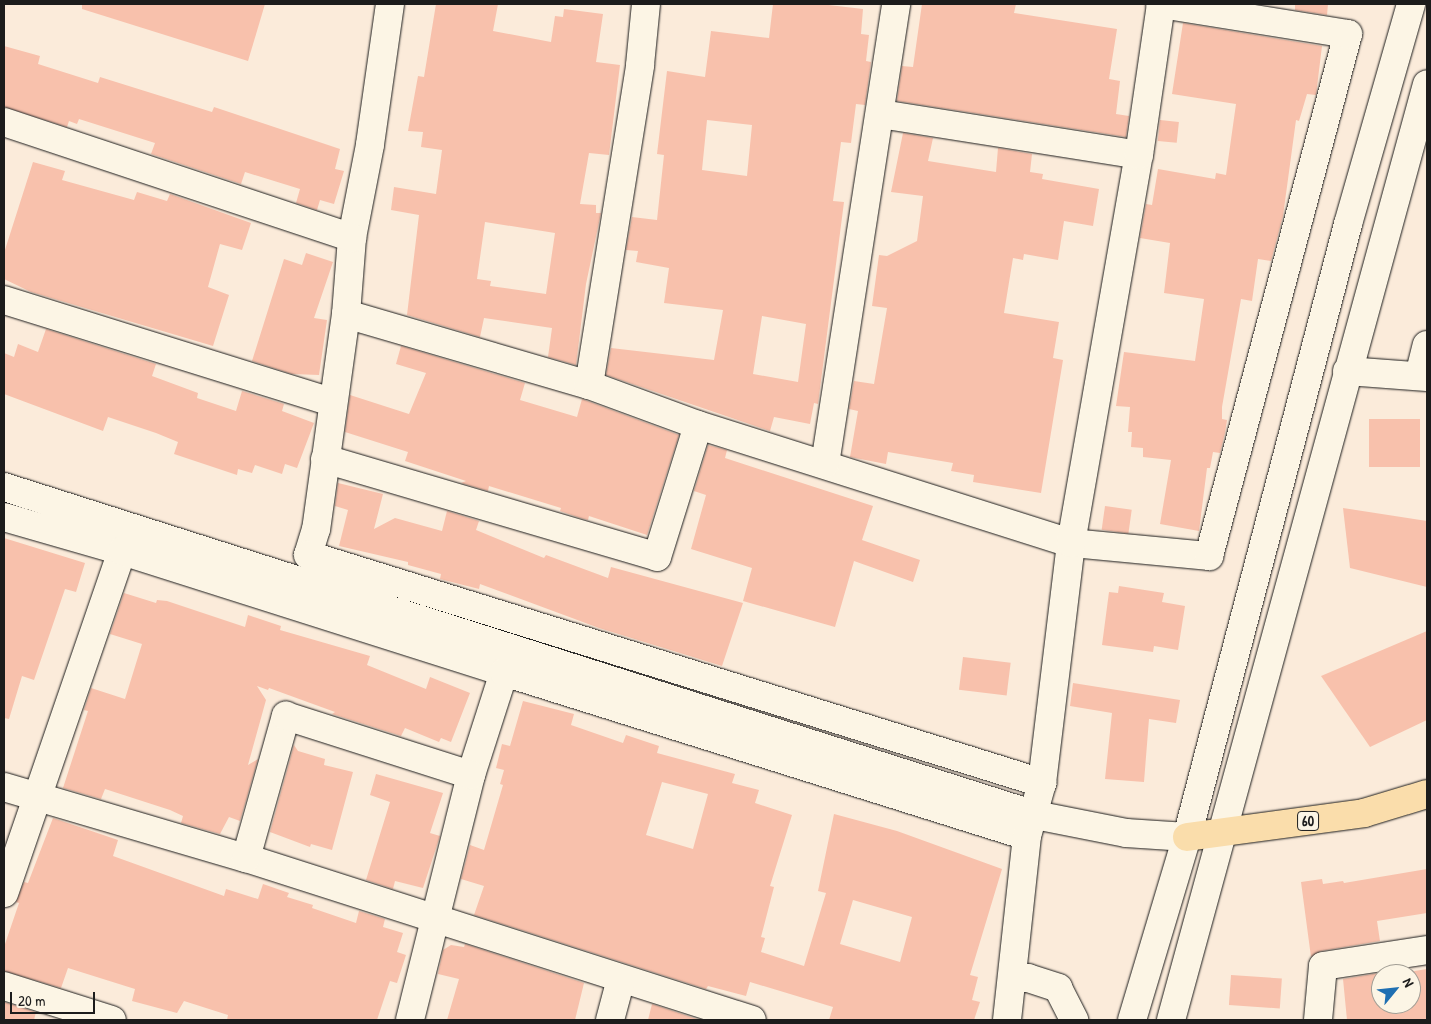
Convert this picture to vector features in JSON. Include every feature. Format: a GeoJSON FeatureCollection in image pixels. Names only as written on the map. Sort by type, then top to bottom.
{"type":"FeatureCollection","features":[{"type":"Feature","properties":{"kind":"main road","name":"60"},"geometry":{"type":"LineString","coordinates":[[1187,837],[1364,813],[1427,794]]}},
{"type":"Feature","properties":{"kind":"street"},"geometry":{"type":"LineString","coordinates":[[390,4],[370,145],[352,238],[346,314],[331,402],[316,529],[308,555],[1042,783]]}},
{"type":"Feature","properties":{"kind":"street"},"geometry":{"type":"LineString","coordinates":[[588,386],[640,65],[646,4]]}},
{"type":"Feature","properties":{"kind":"street"},"geometry":{"type":"LineString","coordinates":[[825,464],[881,114],[896,4]]}},
{"type":"Feature","properties":{"kind":"street"},"geometry":{"type":"LineString","coordinates":[[346,314],[588,386],[698,425],[1071,543],[1209,556],[1348,34],[1160,4],[1139,155],[1071,543],[1042,783],[1031,825],[1007,1020]]}},
{"type":"Feature","properties":{"kind":"street"},"geometry":{"type":"LineString","coordinates":[[1132,1020],[1187,837],[1348,224],[1411,4]]}},
{"type":"Feature","properties":{"kind":"street"},"geometry":{"type":"LineString","coordinates":[[1171,1020],[1224,832],[1347,371],[1427,84]]}},
{"type":"Feature","properties":{"kind":"street"},"geometry":{"type":"LineString","coordinates":[[881,114],[1139,155]]}},
{"type":"Feature","properties":{"kind":"street"},"geometry":{"type":"LineString","coordinates":[[4,122],[352,238]]}},
{"type":"Feature","properties":{"kind":"street"},"geometry":{"type":"LineString","coordinates":[[4,300],[331,402]]}},
{"type":"Feature","properties":{"kind":"street"},"geometry":{"type":"LineString","coordinates":[[1347,371],[1423,377],[1427,344]]}},
{"type":"Feature","properties":{"kind":"street"},"geometry":{"type":"LineString","coordinates":[[325,459],[657,557],[698,425]]}},
{"type":"Feature","properties":{"kind":"street"},"geometry":{"type":"LineString","coordinates":[[4,487],[1031,825]]}},
{"type":"Feature","properties":{"kind":"street"},"geometry":{"type":"LineString","coordinates":[[4,517],[122,551],[504,672],[1031,825],[1187,837]]}},
{"type":"Feature","properties":{"kind":"street"},"geometry":{"type":"LineString","coordinates":[[4,892],[34,797],[122,551]]}},
{"type":"Feature","properties":{"kind":"street"},"geometry":{"type":"LineString","coordinates":[[410,1020],[471,774],[504,672]]}},
{"type":"Feature","properties":{"kind":"street"},"geometry":{"type":"LineString","coordinates":[[246,858],[286,716],[471,774]]}},
{"type":"Feature","properties":{"kind":"street"},"geometry":{"type":"LineString","coordinates":[[4,787],[246,858],[752,1020]]}},
{"type":"Feature","properties":{"kind":"street"},"geometry":{"type":"LineString","coordinates":[[1318,1020],[1323,966],[1427,950]]}},
{"type":"Feature","properties":{"kind":"street"},"geometry":{"type":"LineString","coordinates":[[1012,978],[1028,978],[1058,988],[1074,1020]]}},
{"type":"Feature","properties":{"kind":"street"},"geometry":{"type":"LineString","coordinates":[[610,1020],[620,979]]}},
{"type":"Feature","properties":{"kind":"street"},"geometry":{"type":"LineString","coordinates":[[4,986],[112,1020]]}},
{"type":"Feature","properties":{"kind":"building"},"geometry":{"type":"Polygon","coordinates":[[[82,4],[265,4],[248,61],[82,9],[82,4]]]}},
{"type":"Feature","properties":{"kind":"building"},"geometry":{"type":"Polygon","coordinates":[[[436,4],[498,4],[493,31],[551,42],[555,16],[563,17],[564,9],[603,14],[596,62],[620,65],[609,155],[589,153],[580,204],[596,205],[596,213],[601,213],[586,284],[576,365],[548,357],[552,328],[484,318],[480,337],[407,315],[419,215],[391,210],[394,187],[436,194],[442,150],[421,147],[423,132],[408,131],[418,76],[424,77],[436,4]],[[485,222],[477,279],[491,281],[490,286],[546,294],[555,233],[485,222]]]}},
{"type":"Feature","properties":{"kind":"building"},"geometry":{"type":"Polygon","coordinates":[[[773,4],[820,4],[863,9],[861,34],[869,35],[866,61],[871,62],[865,105],[856,104],[851,143],[841,142],[833,201],[844,202],[818,404],[814,403],[810,424],[774,417],[770,431],[606,375],[611,348],[714,360],[723,310],[664,303],[669,268],[636,262],[638,251],[626,250],[632,217],[657,220],[664,155],[657,154],[667,71],[705,77],[711,31],[769,38],[773,4]],[[707,120],[702,170],[747,176],[752,125],[707,120]],[[762,316],[753,374],[798,382],[806,324],[762,316]]]}},
{"type":"Feature","properties":{"kind":"building"},"geometry":{"type":"Polygon","coordinates":[[[922,4],[1016,4],[1014,13],[1117,29],[1109,79],[1120,81],[1116,114],[1129,116],[1126,137],[897,101],[902,66],[913,67],[922,4]]]}},
{"type":"Feature","properties":{"kind":"building"},"geometry":{"type":"Polygon","coordinates":[[[1295,4],[1328,4],[1327,15],[1295,10],[1295,4]]]}},
{"type":"Feature","properties":{"kind":"building"},"geometry":{"type":"Polygon","coordinates":[[[1183,23],[1322,46],[1316,95],[1307,94],[1299,121],[1296,120],[1283,216],[1271,261],[1258,259],[1252,301],[1241,299],[1222,407],[1222,419],[1227,420],[1225,433],[1220,453],[1213,452],[1210,468],[1207,468],[1199,531],[1160,524],[1171,460],[1143,457],[1143,448],[1131,447],[1132,432],[1128,432],[1130,407],[1116,406],[1124,352],[1195,361],[1204,299],[1164,293],[1170,243],[1140,238],[1146,204],[1152,205],[1158,169],[1215,179],[1216,173],[1226,175],[1236,104],[1172,94],[1183,23]]]}},
{"type":"Feature","properties":{"kind":"building"},"geometry":{"type":"Polygon","coordinates":[[[4,46],[40,56],[38,64],[98,83],[100,77],[212,112],[214,107],[340,149],[335,169],[344,171],[334,204],[320,200],[317,210],[296,203],[300,189],[245,172],[241,184],[151,154],[155,143],[79,119],[77,124],[69,121],[67,127],[4,107],[4,46]]]}},
{"type":"Feature","properties":{"kind":"building"},"geometry":{"type":"Polygon","coordinates":[[[1160,120],[1179,122],[1177,143],[1158,141],[1160,120]]]}},
{"type":"Feature","properties":{"kind":"building"},"geometry":{"type":"Polygon","coordinates":[[[903,133],[933,138],[928,161],[996,172],[998,148],[1032,154],[1030,172],[1043,174],[1042,179],[1099,189],[1093,226],[1064,221],[1058,260],[1024,254],[1023,260],[1013,258],[1004,313],[1059,322],[1053,358],[1063,360],[1041,493],[973,482],[974,475],[951,471],[953,463],[888,452],[886,464],[850,457],[858,411],[849,409],[854,381],[874,384],[887,308],[872,306],[879,255],[887,256],[917,241],[923,196],[891,192],[903,133]]]}},
{"type":"Feature","properties":{"kind":"building"},"geometry":{"type":"Polygon","coordinates":[[[33,162],[65,171],[62,180],[134,200],[137,192],[167,201],[170,194],[251,223],[242,250],[220,244],[208,287],[229,295],[213,346],[31,292],[4,279],[4,253],[33,162]]]}},
{"type":"Feature","properties":{"kind":"building"},"geometry":{"type":"Polygon","coordinates":[[[306,253],[333,262],[314,318],[327,320],[319,375],[292,374],[252,361],[284,259],[302,265],[306,253]]]}},
{"type":"Feature","properties":{"kind":"building"},"geometry":{"type":"Polygon","coordinates":[[[46,329],[156,364],[152,376],[198,393],[197,398],[236,411],[242,391],[284,404],[282,411],[314,423],[297,468],[285,464],[282,474],[255,465],[252,473],[238,469],[237,475],[174,454],[178,442],[156,433],[108,417],[103,431],[4,394],[4,353],[14,357],[18,344],[38,352],[46,329]]]}},
{"type":"Feature","properties":{"kind":"building"},"geometry":{"type":"Polygon","coordinates":[[[401,346],[525,383],[520,400],[577,417],[582,399],[679,435],[647,535],[589,516],[588,520],[580,518],[560,511],[561,508],[489,486],[488,491],[461,483],[466,481],[405,461],[408,452],[345,432],[350,395],[409,414],[426,373],[396,364],[401,346]]]}},
{"type":"Feature","properties":{"kind":"building"},"geometry":{"type":"Polygon","coordinates":[[[1369,419],[1420,419],[1420,467],[1369,467],[1369,419]]]}},
{"type":"Feature","properties":{"kind":"building"},"geometry":{"type":"Polygon","coordinates":[[[708,445],[727,450],[725,458],[873,506],[862,540],[920,560],[913,582],[854,561],[835,627],[743,601],[752,568],[691,549],[706,495],[694,491],[708,445]]]}},
{"type":"Feature","properties":{"kind":"building"},"geometry":{"type":"Polygon","coordinates":[[[338,483],[383,494],[374,529],[395,518],[442,531],[447,511],[479,521],[476,530],[544,558],[546,555],[608,578],[611,567],[743,603],[722,666],[599,628],[480,584],[479,589],[440,579],[441,574],[408,565],[408,562],[339,546],[348,510],[335,506],[338,483]]]}},
{"type":"Feature","properties":{"kind":"building"},"geometry":{"type":"Polygon","coordinates":[[[1105,506],[1132,510],[1128,534],[1102,530],[1105,506]]]}},
{"type":"Feature","properties":{"kind":"building"},"geometry":{"type":"Polygon","coordinates":[[[1343,508],[1427,521],[1427,587],[1350,568],[1343,508]]]}},
{"type":"Feature","properties":{"kind":"building"},"geometry":{"type":"Polygon","coordinates":[[[4,538],[85,563],[76,592],[65,589],[34,680],[22,676],[9,719],[4,718],[4,538]]]}},
{"type":"Feature","properties":{"kind":"building"},"geometry":{"type":"Polygon","coordinates":[[[1119,586],[1164,593],[1162,602],[1185,606],[1178,650],[1154,646],[1153,652],[1102,645],[1109,592],[1118,593],[1119,586]]]}},
{"type":"Feature","properties":{"kind":"building"},"geometry":{"type":"Polygon","coordinates":[[[124,593],[156,603],[157,600],[167,601],[245,627],[248,615],[281,626],[280,630],[370,656],[367,665],[426,689],[430,677],[470,693],[451,742],[441,738],[439,742],[405,728],[401,736],[332,714],[335,712],[269,688],[268,690],[257,686],[266,700],[248,765],[258,759],[240,821],[229,817],[220,834],[181,823],[183,816],[170,810],[105,789],[101,799],[63,788],[88,711],[84,710],[91,688],[125,699],[142,644],[110,634],[124,593]]]}},
{"type":"Feature","properties":{"kind":"building"},"geometry":{"type":"Polygon","coordinates":[[[1427,631],[1427,720],[1370,747],[1321,676],[1427,631]]]}},
{"type":"Feature","properties":{"kind":"building"},"geometry":{"type":"Polygon","coordinates":[[[963,657],[1011,663],[1007,696],[959,690],[963,657]]]}},
{"type":"Feature","properties":{"kind":"building"},"geometry":{"type":"Polygon","coordinates":[[[1073,683],[1180,700],[1176,723],[1149,719],[1144,782],[1105,779],[1112,713],[1070,706],[1073,683]]]}},
{"type":"Feature","properties":{"kind":"building"},"geometry":{"type":"Polygon","coordinates":[[[523,701],[574,714],[571,725],[623,743],[626,735],[659,746],[657,753],[735,774],[732,783],[759,790],[755,803],[792,815],[770,886],[774,887],[761,937],[765,938],[761,952],[804,966],[826,893],[818,891],[834,814],[897,831],[1002,869],[970,975],[978,977],[972,1000],[980,1002],[974,1020],[829,1020],[833,1007],[750,982],[746,996],[708,986],[706,989],[474,915],[484,886],[461,879],[470,845],[484,850],[503,785],[500,784],[504,770],[496,768],[502,744],[510,746],[523,701]],[[662,782],[646,835],[693,849],[708,794],[662,782]],[[853,900],[840,944],[900,962],[912,917],[853,900]]]}},
{"type":"Feature","properties":{"kind":"building"},"geometry":{"type":"Polygon","coordinates":[[[294,745],[298,751],[325,759],[324,765],[353,772],[332,850],[311,844],[310,847],[270,832],[294,745]]]}},
{"type":"Feature","properties":{"kind":"building"},"geometry":{"type":"Polygon","coordinates":[[[376,774],[443,793],[430,833],[440,836],[423,888],[395,881],[393,889],[366,880],[390,802],[370,795],[376,774]]]}},
{"type":"Feature","properties":{"kind":"building"},"geometry":{"type":"Polygon","coordinates":[[[53,818],[118,840],[113,856],[224,896],[226,889],[258,899],[263,884],[289,893],[287,897],[313,905],[312,908],[356,923],[359,911],[385,919],[383,927],[403,933],[397,952],[406,955],[397,983],[390,981],[377,1020],[227,1020],[228,1015],[184,1001],[177,1013],[132,1001],[135,989],[68,968],[61,988],[4,971],[4,947],[19,903],[16,902],[24,882],[28,883],[53,818]]]}},
{"type":"Feature","properties":{"kind":"building"},"geometry":{"type":"Polygon","coordinates":[[[1427,869],[1427,913],[1377,921],[1380,941],[1321,951],[1311,957],[1301,882],[1322,879],[1323,884],[1343,881],[1344,883],[1427,869]]]}},
{"type":"Feature","properties":{"kind":"building"},"geometry":{"type":"Polygon","coordinates":[[[465,944],[584,983],[575,1020],[447,1020],[459,979],[438,974],[443,950],[451,945],[464,947],[465,944]]]}},
{"type":"Feature","properties":{"kind":"building"},"geometry":{"type":"Polygon","coordinates":[[[1427,969],[1427,1020],[1347,1020],[1343,979],[1371,974],[1371,1014],[1421,1014],[1421,970],[1427,969]]]}},
{"type":"Feature","properties":{"kind":"building"},"geometry":{"type":"Polygon","coordinates":[[[1231,975],[1282,979],[1280,1008],[1229,1005],[1231,975]]]}},
{"type":"Feature","properties":{"kind":"building"},"geometry":{"type":"Polygon","coordinates":[[[4,1002],[36,1012],[34,1020],[4,1020],[4,1002]]]}},
{"type":"Feature","properties":{"kind":"building"},"geometry":{"type":"Polygon","coordinates":[[[652,1004],[697,1019],[648,1020],[652,1004]]]}}]}
